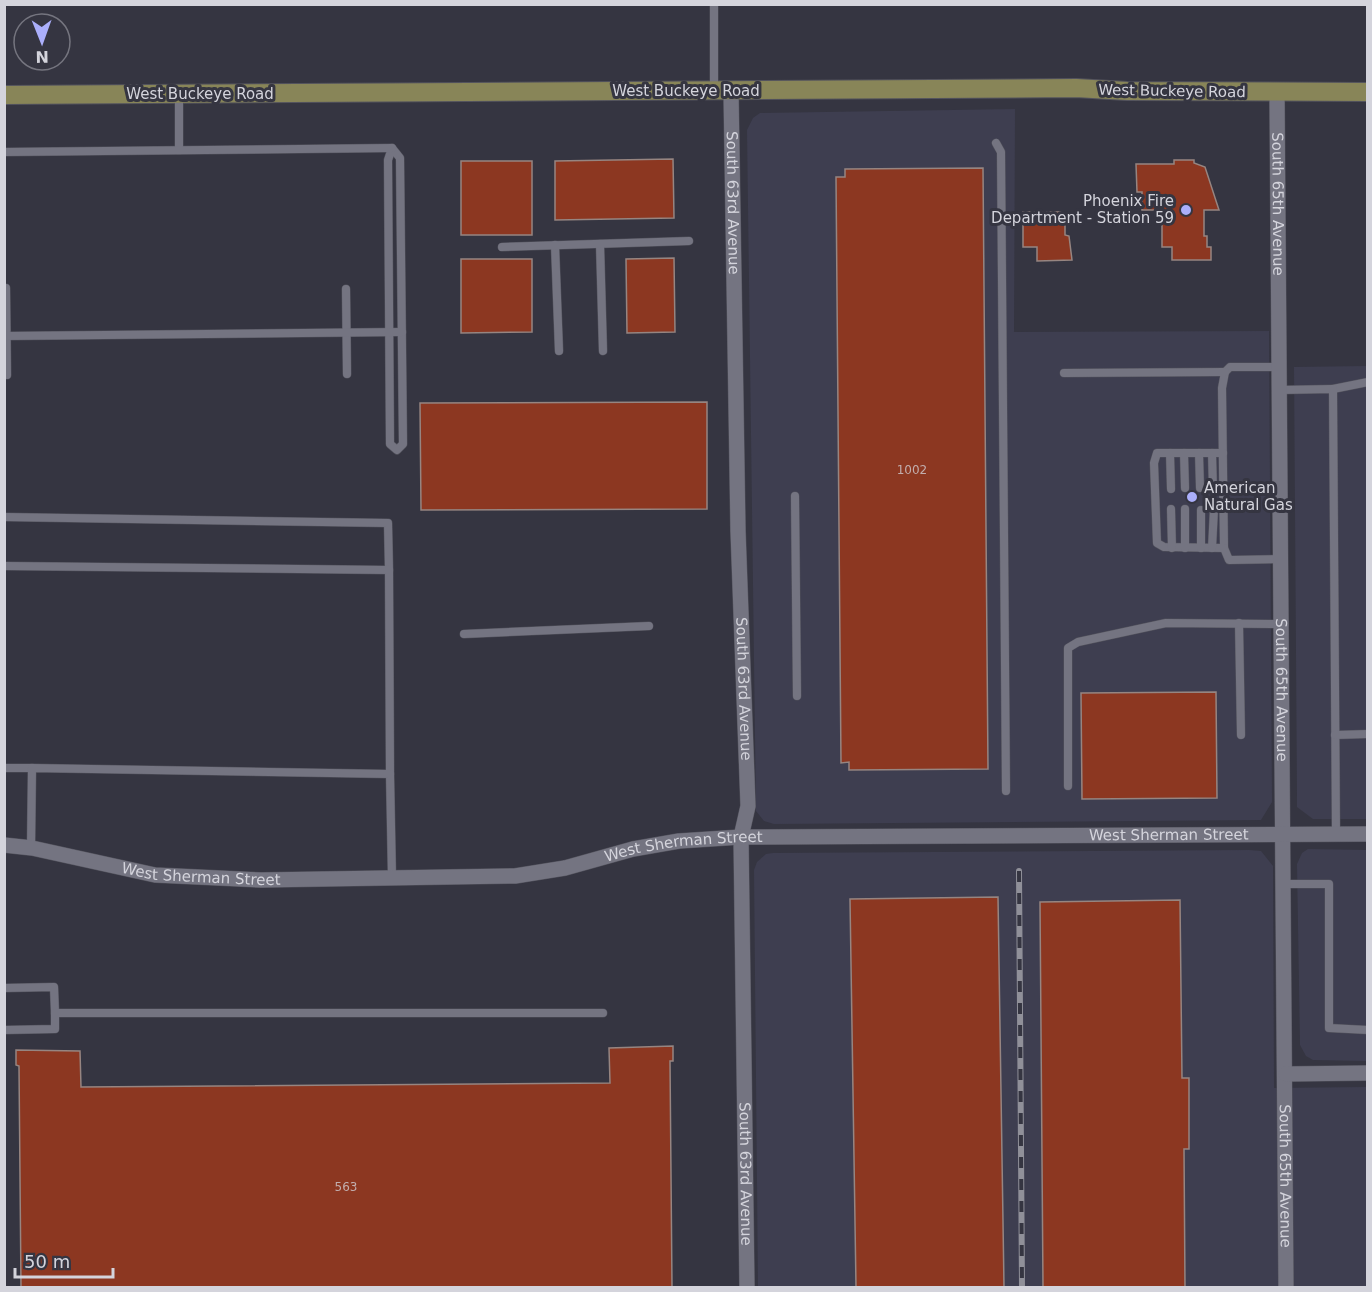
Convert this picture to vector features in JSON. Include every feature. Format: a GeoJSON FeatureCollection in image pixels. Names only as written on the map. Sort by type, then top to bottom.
{"type":"FeatureCollection","features":[{"type":"Feature","properties":{"kind":"main road","name":"West Buckeye Road"},"geometry":{"type":"LineString","coordinates":[[4,95],[1076,88],[1277,93],[1368,92]]}},
{"type":"Feature","properties":{"kind":"street","name":"South 63rd Avenue"},"geometry":{"type":"LineString","coordinates":[[722,91],[747,806],[741,837],[747,1287]]}},
{"type":"Feature","properties":{"kind":"street","name":"South 65th Avenue"},"geometry":{"type":"LineString","coordinates":[[1277,93],[1278,367],[1285,833],[1286,1287]]}},
{"type":"Feature","properties":{"kind":"street","name":"West Sherman Street"},"geometry":{"type":"LineString","coordinates":[[4,845],[31,848],[155,875],[261,880],[515,876],[565,868],[633,849],[667,843],[741,837],[1368,834]]}},
{"type":"Feature","properties":{"kind":"street"},"geometry":{"type":"LineString","coordinates":[[1286,1074],[1368,1073]]}},
{"type":"Feature","properties":{"kind":"lane"},"geometry":{"type":"LineString","coordinates":[[714,4],[722,91]]}},
{"type":"Feature","properties":{"kind":"lane"},"geometry":{"type":"LineString","coordinates":[[179,93],[179,150]]}},
{"type":"Feature","properties":{"kind":"lane"},"geometry":{"type":"LineString","coordinates":[[996,143],[1001,152],[1006,791]]}},
{"type":"Feature","properties":{"kind":"lane"},"geometry":{"type":"LineString","coordinates":[[4,152],[392,148]]}},
{"type":"Feature","properties":{"kind":"lane"},"geometry":{"type":"LineString","coordinates":[[392,148],[400,158],[403,444],[397,450],[390,444],[388,160],[392,148]]}},
{"type":"Feature","properties":{"kind":"lane"},"geometry":{"type":"LineString","coordinates":[[502,247],[689,241]]}},
{"type":"Feature","properties":{"kind":"lane"},"geometry":{"type":"LineString","coordinates":[[600,244],[603,351]]}},
{"type":"Feature","properties":{"kind":"lane"},"geometry":{"type":"LineString","coordinates":[[555,245],[559,351]]}},
{"type":"Feature","properties":{"kind":"lane"},"geometry":{"type":"LineString","coordinates":[[6,288],[7,375]]}},
{"type":"Feature","properties":{"kind":"lane"},"geometry":{"type":"LineString","coordinates":[[346,290],[347,374]]}},
{"type":"Feature","properties":{"kind":"lane"},"geometry":{"type":"LineString","coordinates":[[6,336],[402,332]]}},
{"type":"Feature","properties":{"kind":"lane"},"geometry":{"type":"LineString","coordinates":[[1064,373],[1225,372],[1230,368],[1278,367]]}},
{"type":"Feature","properties":{"kind":"lane"},"geometry":{"type":"LineString","coordinates":[[1225,372],[1222,388],[1224,548],[1229,560],[1281,559]]}},
{"type":"Feature","properties":{"kind":"lane"},"geometry":{"type":"LineString","coordinates":[[1279,390],[1333,389],[1368,382]]}},
{"type":"Feature","properties":{"kind":"lane"},"geometry":{"type":"LineString","coordinates":[[1333,389],[1336,835]]}},
{"type":"Feature","properties":{"kind":"lane"},"geometry":{"type":"LineString","coordinates":[[1223,453],[1157,453],[1155,463],[1157,543],[1164,548],[1224,548]]}},
{"type":"Feature","properties":{"kind":"lane"},"geometry":{"type":"LineString","coordinates":[[1170,453],[1171,489]]}},
{"type":"Feature","properties":{"kind":"lane"},"geometry":{"type":"LineString","coordinates":[[1184,453],[1185,488]]}},
{"type":"Feature","properties":{"kind":"lane"},"geometry":{"type":"LineString","coordinates":[[1199,453],[1200,488]]}},
{"type":"Feature","properties":{"kind":"lane"},"geometry":{"type":"LineString","coordinates":[[1212,453],[1213,490]]}},
{"type":"Feature","properties":{"kind":"lane"},"geometry":{"type":"LineString","coordinates":[[795,496],[797,696]]}},
{"type":"Feature","properties":{"kind":"lane"},"geometry":{"type":"LineString","coordinates":[[1171,509],[1172,548]]}},
{"type":"Feature","properties":{"kind":"lane"},"geometry":{"type":"LineString","coordinates":[[1185,509],[1185,548]]}},
{"type":"Feature","properties":{"kind":"lane"},"geometry":{"type":"LineString","coordinates":[[1212,548],[1214,509]]}},
{"type":"Feature","properties":{"kind":"lane"},"geometry":{"type":"LineString","coordinates":[[1201,510],[1201,548]]}},
{"type":"Feature","properties":{"kind":"lane"},"geometry":{"type":"LineString","coordinates":[[4,517],[388,523],[392,878]]}},
{"type":"Feature","properties":{"kind":"lane"},"geometry":{"type":"LineString","coordinates":[[4,566],[388,570]]}},
{"type":"Feature","properties":{"kind":"lane"},"geometry":{"type":"LineString","coordinates":[[1068,786],[1068,648],[1078,642],[1166,623],[1281,624]]}},
{"type":"Feature","properties":{"kind":"lane"},"geometry":{"type":"LineString","coordinates":[[1239,623],[1241,735]]}},
{"type":"Feature","properties":{"kind":"lane"},"geometry":{"type":"LineString","coordinates":[[464,634],[649,626]]}},
{"type":"Feature","properties":{"kind":"lane"},"geometry":{"type":"LineString","coordinates":[[1335,735],[1368,734]]}},
{"type":"Feature","properties":{"kind":"lane"},"geometry":{"type":"LineString","coordinates":[[4,768],[390,774]]}},
{"type":"Feature","properties":{"kind":"lane"},"geometry":{"type":"LineString","coordinates":[[31,848],[32,768]]}},
{"type":"Feature","properties":{"kind":"lane"},"geometry":{"type":"LineString","coordinates":[[1284,884],[1329,884],[1329,1028],[1368,1030]]}},
{"type":"Feature","properties":{"kind":"lane"},"geometry":{"type":"LineString","coordinates":[[4,988],[54,987],[55,1013],[55,1029],[4,1030]]}},
{"type":"Feature","properties":{"kind":"lane"},"geometry":{"type":"LineString","coordinates":[[55,1013],[603,1013]]}},
{"type":"Feature","properties":{"kind":"shaded area"},"geometry":{"type":"Polygon","coordinates":[[[1015,109],[1014,332],[1269,331],[1272,802],[1261,820],[774,824],[764,821],[756,811],[747,130],[753,118],[760,113],[1015,109]]]}},
{"type":"Feature","properties":{"kind":"shaded area"},"geometry":{"type":"Polygon","coordinates":[[[1367,366],[1367,819],[1313,819],[1297,807],[1294,367],[1367,366]]]}},
{"type":"Feature","properties":{"kind":"shaded area"},"geometry":{"type":"Polygon","coordinates":[[[1308,849],[1367,850],[1367,1061],[1313,1060],[1306,1056],[1300,1045],[1297,864],[1302,853],[1308,849]]]}},
{"type":"Feature","properties":{"kind":"shaded area"},"geometry":{"type":"Polygon","coordinates":[[[1261,851],[1273,866],[1274,1088],[1367,1087],[1367,1287],[758,1287],[754,870],[757,862],[766,854],[773,853],[1261,851]]]}},
{"type":"Feature","properties":{"kind":"building"},"geometry":{"type":"Polygon","coordinates":[[[673,159],[674,218],[555,220],[555,161],[673,159]]]}},
{"type":"Feature","properties":{"kind":"building","name":"Phoenix Fire Department - Station 59"},"geometry":{"type":"Polygon","coordinates":[[[1174,160],[1194,160],[1194,163],[1205,167],[1219,210],[1204,210],[1204,236],[1207,236],[1207,247],[1211,247],[1211,260],[1172,260],[1172,247],[1162,247],[1162,210],[1142,210],[1142,192],[1137,192],[1136,164],[1174,164],[1174,160]]]}},
{"type":"Feature","properties":{"kind":"building"},"geometry":{"type":"Polygon","coordinates":[[[461,161],[532,161],[532,235],[461,235],[461,161]]]}},
{"type":"Feature","properties":{"kind":"building"},"geometry":{"type":"Polygon","coordinates":[[[983,168],[988,769],[849,770],[849,762],[841,763],[836,177],[845,177],[845,169],[983,168]]]}},
{"type":"Feature","properties":{"kind":"building"},"geometry":{"type":"Polygon","coordinates":[[[1023,212],[1061,212],[1061,224],[1065,225],[1065,235],[1069,236],[1072,260],[1037,261],[1037,247],[1023,247],[1023,212]]]}},
{"type":"Feature","properties":{"kind":"building"},"geometry":{"type":"Polygon","coordinates":[[[674,258],[675,332],[627,333],[626,259],[674,258]]]}},
{"type":"Feature","properties":{"kind":"building"},"geometry":{"type":"Polygon","coordinates":[[[461,259],[532,259],[532,332],[461,333],[461,259]]]}},
{"type":"Feature","properties":{"kind":"building"},"geometry":{"type":"Polygon","coordinates":[[[707,402],[707,509],[421,510],[420,403],[707,402]]]}},
{"type":"Feature","properties":{"kind":"building"},"geometry":{"type":"Polygon","coordinates":[[[1216,692],[1217,798],[1082,799],[1081,693],[1216,692]]]}},
{"type":"Feature","properties":{"kind":"building"},"geometry":{"type":"Polygon","coordinates":[[[998,897],[1004,1287],[856,1287],[850,899],[998,897]]]}},
{"type":"Feature","properties":{"kind":"building"},"geometry":{"type":"Polygon","coordinates":[[[1180,900],[1182,1078],[1189,1078],[1189,1149],[1184,1149],[1185,1287],[1043,1287],[1040,902],[1180,900]]]}},
{"type":"Feature","properties":{"kind":"building"},"geometry":{"type":"Polygon","coordinates":[[[673,1046],[673,1061],[670,1061],[672,1287],[21,1287],[19,1066],[16,1065],[16,1050],[80,1051],[81,1087],[610,1083],[609,1048],[673,1046]]]}},
{"type":"Feature","properties":{"kind":"railway"},"geometry":{"type":"LineString","coordinates":[[1019,871],[1022,1288]]}},
{"type":"Feature","properties":{"kind":"place","name":"Phoenix Fire Department - Station 59"},"geometry":{"type":"Point","coordinates":[1186,210]}},
{"type":"Feature","properties":{"kind":"place","name":"American Natural Gas"},"geometry":{"type":"Point","coordinates":[1192,497]}}]}
